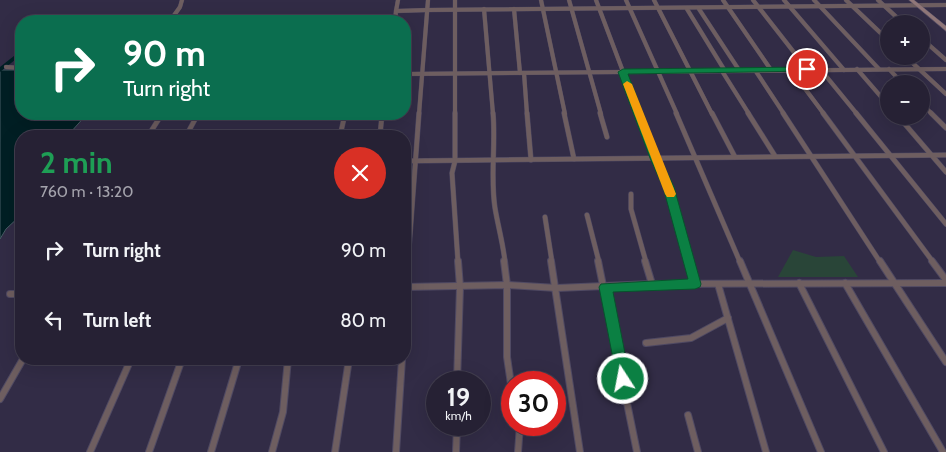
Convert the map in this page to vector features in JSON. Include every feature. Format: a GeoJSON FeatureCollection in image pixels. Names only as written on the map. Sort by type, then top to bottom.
{"type":"FeatureCollection","features":[{"type":"Feature","properties":{"kind":"main road"},"geometry":{"type":"LineString","coordinates":[[912,0],[946,29]]}},
{"type":"Feature","properties":{"kind":"street"},"geometry":{"type":"LineString","coordinates":[[174,15],[182,0]]}},
{"type":"Feature","properties":{"kind":"street"},"geometry":{"type":"LineString","coordinates":[[396,15],[398,0]]}},
{"type":"Feature","properties":{"kind":"street"},"geometry":{"type":"LineString","coordinates":[[411,217],[428,0]]}},
{"type":"Feature","properties":{"kind":"street"},"geometry":{"type":"LineString","coordinates":[[455,0],[456,74],[452,183],[460,287],[457,371]]}},
{"type":"Feature","properties":{"kind":"street"},"geometry":{"type":"LineString","coordinates":[[541,0],[574,159]]}},
{"type":"Feature","properties":{"kind":"street"},"geometry":{"type":"LineString","coordinates":[[569,0],[607,137]]}},
{"type":"Feature","properties":{"kind":"street"},"geometry":{"type":"LineString","coordinates":[[596,0],[655,158],[668,187],[695,284]]}},
{"type":"Feature","properties":{"kind":"street"},"geometry":{"type":"LineString","coordinates":[[626,0],[696,157],[748,284],[821,452]]}},
{"type":"Feature","properties":{"kind":"street"},"geometry":{"type":"LineString","coordinates":[[654,0],[735,157]]}},
{"type":"Feature","properties":{"kind":"street"},"geometry":{"type":"LineString","coordinates":[[723,0],[772,70]]}},
{"type":"Feature","properties":{"kind":"street"},"geometry":{"type":"LineString","coordinates":[[752,0],[807,69]]}},
{"type":"Feature","properties":{"kind":"street"},"geometry":{"type":"LineString","coordinates":[[784,0],[844,70]]}},
{"type":"Feature","properties":{"kind":"street"},"geometry":{"type":"LineString","coordinates":[[814,0],[879,69]]}},
{"type":"Feature","properties":{"kind":"street"},"geometry":{"type":"LineString","coordinates":[[846,0],[880,32]]}},
{"type":"Feature","properties":{"kind":"street"},"geometry":{"type":"LineString","coordinates":[[878,0],[894,15]]}},
{"type":"Feature","properties":{"kind":"street"},"geometry":{"type":"LineString","coordinates":[[396,11],[946,5]]}},
{"type":"Feature","properties":{"kind":"street"},"geometry":{"type":"LineString","coordinates":[[484,9],[494,122],[492,160],[495,208],[502,237],[507,285],[507,357],[509,371]]}},
{"type":"Feature","properties":{"kind":"street"},"geometry":{"type":"LineString","coordinates":[[514,9],[531,160]]}},
{"type":"Feature","properties":{"kind":"street"},"geometry":{"type":"LineString","coordinates":[[687,9],[775,156]]}},
{"type":"Feature","properties":{"kind":"street"},"geometry":{"type":"LineString","coordinates":[[699,9],[739,70]]}},
{"type":"Feature","properties":{"kind":"street"},"geometry":{"type":"LineString","coordinates":[[930,46],[946,60]]}},
{"type":"Feature","properties":{"kind":"street"},"geometry":{"type":"LineString","coordinates":[[915,65],[946,94]]}},
{"type":"Feature","properties":{"kind":"street"},"geometry":{"type":"LineString","coordinates":[[6,67],[15,68]]}},
{"type":"Feature","properties":{"kind":"street"},"geometry":{"type":"LineString","coordinates":[[889,68],[895,75]]}},
{"type":"Feature","properties":{"kind":"street"},"geometry":{"type":"LineString","coordinates":[[411,74],[889,68],[946,69]]}},
{"type":"Feature","properties":{"kind":"street"},"geometry":{"type":"LineString","coordinates":[[857,69],[880,96]]}},
{"type":"Feature","properties":{"kind":"street"},"geometry":{"type":"LineString","coordinates":[[755,70],[946,362]]}},
{"type":"Feature","properties":{"kind":"street"},"geometry":{"type":"LineString","coordinates":[[791,70],[946,282]]}},
{"type":"Feature","properties":{"kind":"street"},"geometry":{"type":"LineString","coordinates":[[822,70],[946,224]]}},
{"type":"Feature","properties":{"kind":"street"},"geometry":{"type":"LineString","coordinates":[[930,111],[946,128]]}},
{"type":"Feature","properties":{"kind":"street"},"geometry":{"type":"LineString","coordinates":[[906,125],[946,172]]}},
{"type":"Feature","properties":{"kind":"street"},"geometry":{"type":"LineString","coordinates":[[411,161],[946,155]]}},
{"type":"Feature","properties":{"kind":"street"},"geometry":{"type":"LineString","coordinates":[[631,194],[631,209],[652,284]]}},
{"type":"Feature","properties":{"kind":"street"},"geometry":{"type":"LineString","coordinates":[[587,215],[606,287],[637,452]]}},
{"type":"Feature","properties":{"kind":"street"},"geometry":{"type":"LineString","coordinates":[[545,217],[580,452]]}},
{"type":"Feature","properties":{"kind":"street"},"geometry":{"type":"LineString","coordinates":[[411,287],[507,285],[557,288],[652,284],[946,282]]}},
{"type":"Feature","properties":{"kind":"street"},"geometry":{"type":"LineString","coordinates":[[845,283],[942,452]]}},
{"type":"Feature","properties":{"kind":"street"},"geometry":{"type":"LineString","coordinates":[[718,284],[766,452]]}},
{"type":"Feature","properties":{"kind":"street"},"geometry":{"type":"LineString","coordinates":[[799,284],[884,452]]}},
{"type":"Feature","properties":{"kind":"street"},"geometry":{"type":"LineString","coordinates":[[10,294],[15,294]]}},
{"type":"Feature","properties":{"kind":"street"},"geometry":{"type":"LineString","coordinates":[[646,344],[691,338],[728,318]]}},
{"type":"Feature","properties":{"kind":"street"},"geometry":{"type":"LineString","coordinates":[[0,399],[20,365]]}},
{"type":"Feature","properties":{"kind":"street"},"geometry":{"type":"LineString","coordinates":[[90,452],[128,365]]}},
{"type":"Feature","properties":{"kind":"street"},"geometry":{"type":"LineString","coordinates":[[149,452],[180,365]]}},
{"type":"Feature","properties":{"kind":"street"},"geometry":{"type":"LineString","coordinates":[[210,452],[237,365]]}},
{"type":"Feature","properties":{"kind":"street"},"geometry":{"type":"LineString","coordinates":[[272,452],[283,412],[287,365]]}},
{"type":"Feature","properties":{"kind":"street"},"geometry":{"type":"LineString","coordinates":[[335,452],[347,365]]}},
{"type":"Feature","properties":{"kind":"street"},"geometry":{"type":"LineString","coordinates":[[396,452],[402,365]]}},
{"type":"Feature","properties":{"kind":"street"},"geometry":{"type":"LineString","coordinates":[[688,415],[698,452]]}},
{"type":"Feature","properties":{"kind":"street"},"geometry":{"type":"LineString","coordinates":[[456,452],[457,436]]}},
{"type":"Feature","properties":{"kind":"street"},"geometry":{"type":"LineString","coordinates":[[518,452],[519,436]]}},
{"type":"Feature","properties":{"kind":"shaded area"},"geometry":{"type":"Polygon","coordinates":[[[0,70],[15,70],[15,120],[82,120],[73,130],[15,130],[15,221],[6,229],[0,239],[0,70]]]}},
{"type":"Feature","properties":{"kind":"shaded area"},"geometry":{"type":"Polygon","coordinates":[[[793,250],[816,257],[844,256],[858,277],[778,277],[793,250]]]}},
{"type":"Feature","properties":{"kind":"waterway"},"geometry":{"type":"LineString","coordinates":[[0,70],[15,58]]}},
{"type":"Feature","properties":{"kind":"slow traffic"},"geometry":{"type":"LineString","coordinates":[[627,84],[670,194]]}},
{"type":"Feature","properties":{"kind":"route"},"geometry":{"type":"LineString","coordinates":[[623,379],[606,287],[695,284],[668,187],[655,158],[623,72],[807,69]]}}]}
